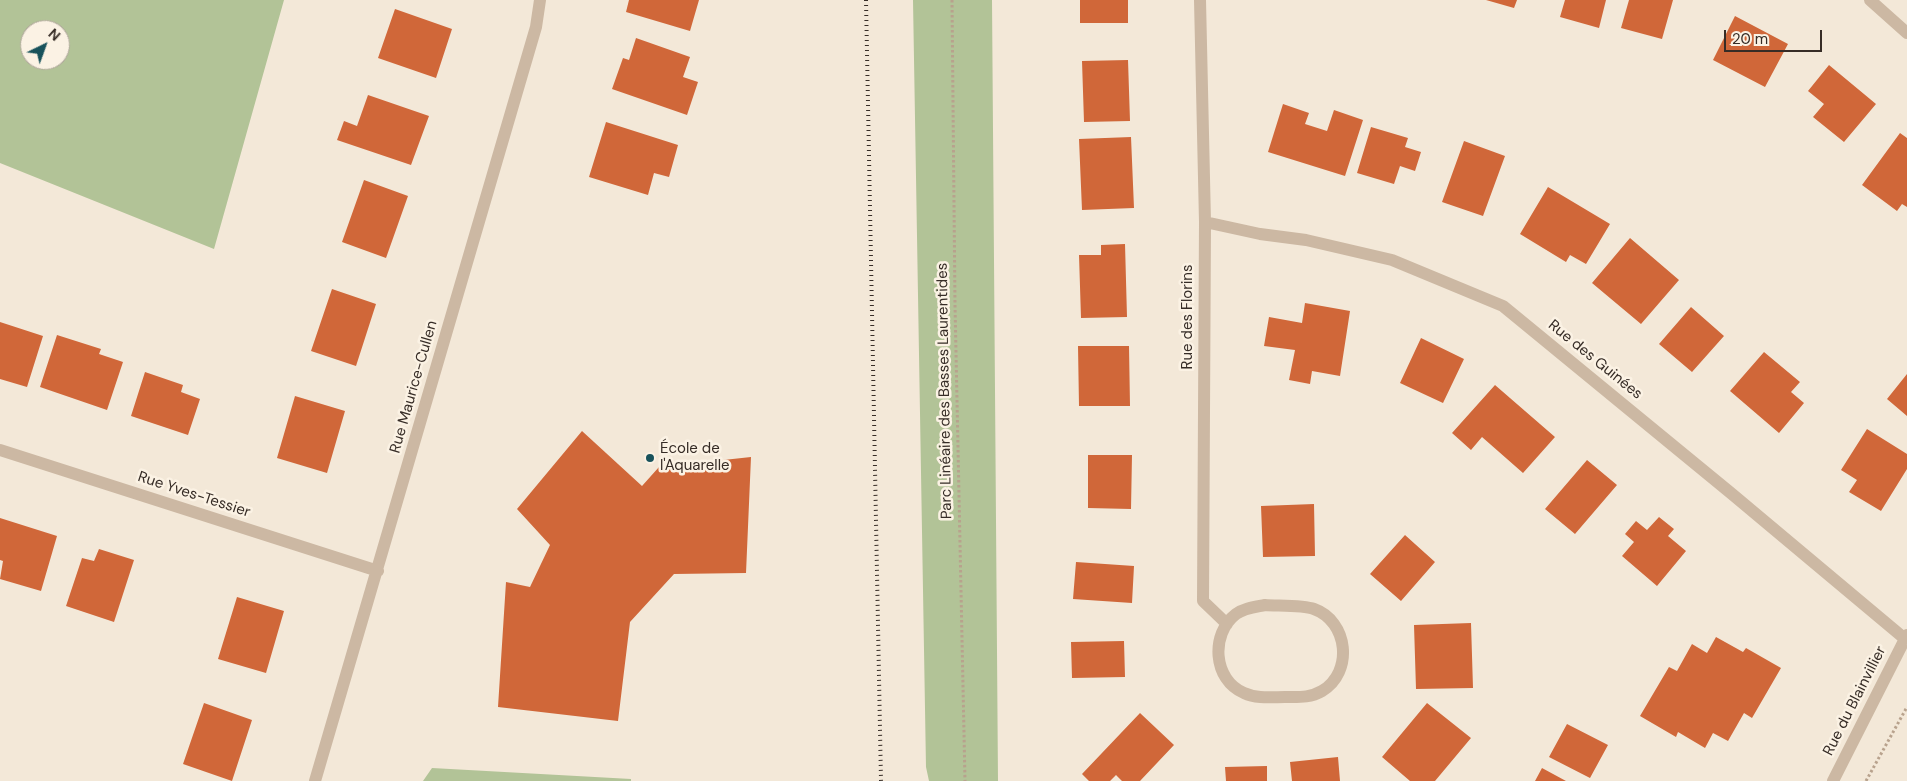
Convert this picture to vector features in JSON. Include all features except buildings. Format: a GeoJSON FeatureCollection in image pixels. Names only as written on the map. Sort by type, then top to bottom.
{"type":"FeatureCollection","features":[{"type":"Feature","properties":{"kind":"street","name":"Rue Maurice-Cullen"},"geometry":{"type":"LineString","coordinates":[[315,781],[534,35],[540,0]]}},
{"type":"Feature","properties":{"kind":"street","name":"Rue des Florins"},"geometry":{"type":"LineString","coordinates":[[1200,0],[1205,222],[1204,601],[1227,624]]}},
{"type":"Feature","properties":{"kind":"street"},"geometry":{"type":"LineString","coordinates":[[1870,0],[1907,33]]}},
{"type":"Feature","properties":{"kind":"street","name":"Rue des Guinées"},"geometry":{"type":"LineString","coordinates":[[1205,222],[1260,234],[1306,240],[1392,260],[1503,306],[1906,637]]}},
{"type":"Feature","properties":{"kind":"street","name":"Rue Yves-Tessier"},"geometry":{"type":"LineString","coordinates":[[0,450],[378,571]]}},
{"type":"Feature","properties":{"kind":"street"},"geometry":{"type":"LineString","coordinates":[[1265,605],[1313,608],[1326,616],[1336,626],[1342,639],[1344,654],[1341,668],[1334,681],[1323,691],[1309,697],[1259,697],[1243,693],[1230,683],[1222,670],[1218,654],[1219,638],[1227,624],[1237,614],[1250,608],[1265,605]]}},
{"type":"Feature","properties":{"kind":"street","name":"Rue du Blainvillier"},"geometry":{"type":"LineString","coordinates":[[1833,781],[1906,637]]}},
{"type":"Feature","properties":{"kind":"path","name":"Parc Linéaire des Basses Laurentides"},"geometry":{"type":"LineString","coordinates":[[952,0],[955,342],[964,781]]}},
{"type":"Feature","properties":{"kind":"path"},"geometry":{"type":"LineString","coordinates":[[1866,781],[1907,707]]}},
{"type":"Feature","properties":{"kind":"green space"},"geometry":{"type":"Polygon","coordinates":[[[0,0],[284,0],[214,249],[0,163],[0,0]]]}},
{"type":"Feature","properties":{"kind":"green space"},"geometry":{"type":"Polygon","coordinates":[[[913,0],[992,0],[998,781],[929,781],[926,767],[913,0]]]}},
{"type":"Feature","properties":{"kind":"green space"},"geometry":{"type":"Polygon","coordinates":[[[432,768],[631,779],[631,781],[423,781],[432,768]]]}},
{"type":"Feature","properties":{"kind":"railway"},"geometry":{"type":"LineString","coordinates":[[866,0],[881,781]]}},
{"type":"Feature","properties":{"kind":"place","name":"École de l'Aquarelle"},"geometry":{"type":"Point","coordinates":[650,458]}}]}
